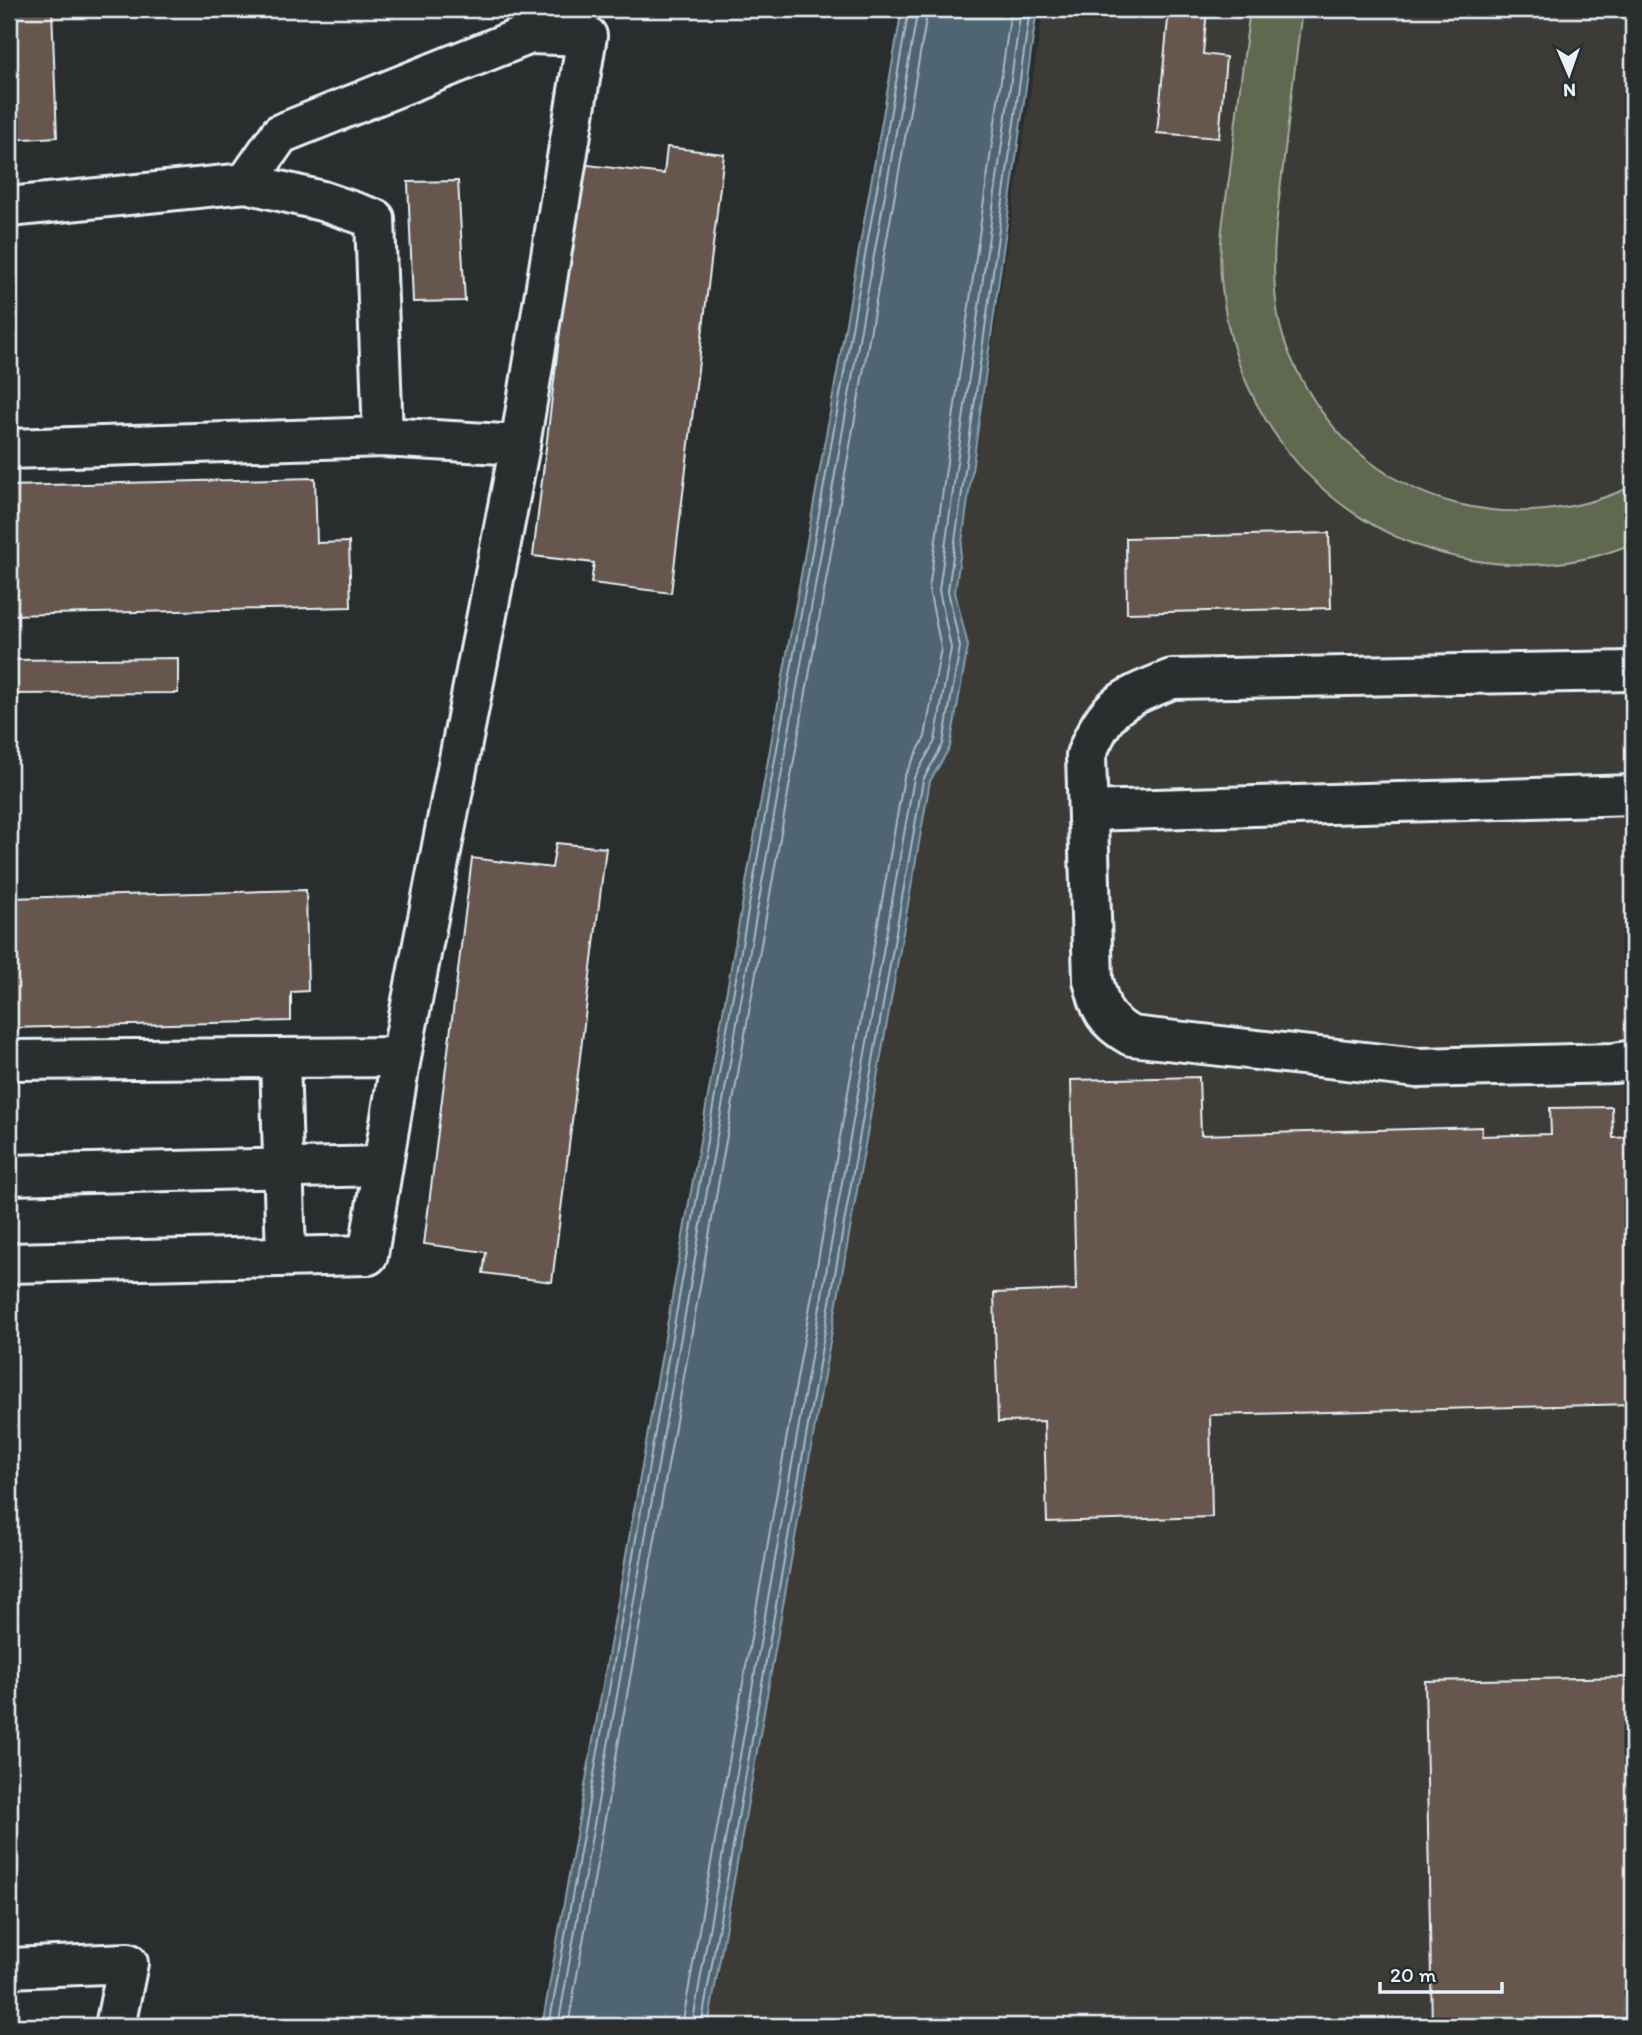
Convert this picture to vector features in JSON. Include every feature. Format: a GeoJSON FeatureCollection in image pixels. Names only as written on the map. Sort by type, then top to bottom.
{"type":"FeatureCollection","features":[{"type":"Feature","properties":{"kind":"street"},"geometry":{"type":"LineString","coordinates":[[9,1263],[368,1255],[401,1057],[520,445],[587,36],[530,34],[280,134],[246,183]]}},
{"type":"Feature","properties":{"kind":"street"},"geometry":{"type":"LineString","coordinates":[[9,207],[246,183],[322,201],[375,219],[383,437]]}},
{"type":"Feature","properties":{"kind":"street"},"geometry":{"type":"LineString","coordinates":[[9,449],[383,437],[520,445]]}},
{"type":"Feature","properties":{"kind":"street"},"geometry":{"type":"LineString","coordinates":[[1633,671],[1172,679],[1128,697],[1099,722],[1086,755],[1093,981],[1100,1008],[1110,1024],[1131,1036],[1418,1068],[1615,1063],[1633,1060]]}},
{"type":"Feature","properties":{"kind":"street"},"geometry":{"type":"LineString","coordinates":[[1088,811],[1633,795]]}},
{"type":"Feature","properties":{"kind":"street"},"geometry":{"type":"LineString","coordinates":[[9,1060],[401,1057]]}},
{"type":"Feature","properties":{"kind":"street"},"geometry":{"type":"LineString","coordinates":[[280,1058],[286,1256]]}},
{"type":"Feature","properties":{"kind":"street"},"geometry":{"type":"LineString","coordinates":[[9,1175],[382,1166]]}},
{"type":"Feature","properties":{"kind":"street"},"geometry":{"type":"LineString","coordinates":[[9,1968],[128,1963],[115,2026]]}},
{"type":"Feature","properties":{"kind":"shaded area"},"geometry":{"type":"Polygon","coordinates":[[[1043,9],[1633,9],[1633,2026],[708,2026],[930,781],[950,747],[967,647],[955,592],[1043,9]]]}},
{"type":"Feature","properties":{"kind":"green space"},"geometry":{"type":"Polygon","coordinates":[[[1250,9],[1302,9],[1277,220],[1274,273],[1282,334],[1296,369],[1315,402],[1344,439],[1379,468],[1417,490],[1458,504],[1501,511],[1545,510],[1590,502],[1633,486],[1633,543],[1581,559],[1525,565],[1442,553],[1416,545],[1375,526],[1339,502],[1307,473],[1279,440],[1257,403],[1239,364],[1227,322],[1221,278],[1220,252],[1250,9]]]}},
{"type":"Feature","properties":{"kind":"water"},"geometry":{"type":"Polygon","coordinates":[[[902,9],[1037,9],[955,592],[968,646],[950,747],[930,781],[708,2026],[542,2026],[902,9]]]}},
{"type":"Feature","properties":{"kind":"building"},"geometry":{"type":"Polygon","coordinates":[[[9,9],[52,9],[57,137],[9,140],[9,9]]]}},
{"type":"Feature","properties":{"kind":"building"},"geometry":{"type":"Polygon","coordinates":[[[1169,9],[1207,9],[1203,54],[1226,57],[1219,138],[1157,133],[1169,9]]]}},
{"type":"Feature","properties":{"kind":"building"},"geometry":{"type":"Polygon","coordinates":[[[667,147],[724,154],[671,593],[591,583],[594,563],[533,556],[580,164],[664,174],[667,147]]]}},
{"type":"Feature","properties":{"kind":"building"},"geometry":{"type":"Polygon","coordinates":[[[458,181],[465,301],[413,302],[408,182],[458,181]]]}},
{"type":"Feature","properties":{"kind":"building"},"geometry":{"type":"Polygon","coordinates":[[[315,478],[317,543],[349,542],[351,607],[9,615],[9,486],[315,478]]]}},
{"type":"Feature","properties":{"kind":"building"},"geometry":{"type":"Polygon","coordinates":[[[1329,533],[1331,608],[1127,613],[1126,538],[1329,533]]]}},
{"type":"Feature","properties":{"kind":"building"},"geometry":{"type":"Polygon","coordinates":[[[178,658],[178,693],[9,694],[9,660],[178,658]]]}},
{"type":"Feature","properties":{"kind":"building"},"geometry":{"type":"Polygon","coordinates":[[[556,843],[606,848],[552,1282],[483,1273],[486,1252],[424,1244],[472,858],[552,868],[556,843]]]}},
{"type":"Feature","properties":{"kind":"building"},"geometry":{"type":"Polygon","coordinates":[[[306,890],[308,991],[291,992],[291,1021],[9,1028],[9,898],[306,890]]]}},
{"type":"Feature","properties":{"kind":"building"},"geometry":{"type":"Polygon","coordinates":[[[1199,1077],[1201,1135],[1482,1127],[1482,1136],[1551,1134],[1550,1108],[1612,1107],[1613,1138],[1633,1137],[1633,1404],[1210,1415],[1212,1517],[1047,1522],[1044,1421],[998,1422],[994,1293],[1076,1290],[1071,1080],[1199,1077]]]}},
{"type":"Feature","properties":{"kind":"building"},"geometry":{"type":"Polygon","coordinates":[[[1633,1677],[1633,2026],[1611,2026],[1611,2018],[1506,2020],[1506,2026],[1432,2026],[1425,1681],[1633,1677]]]}}]}
